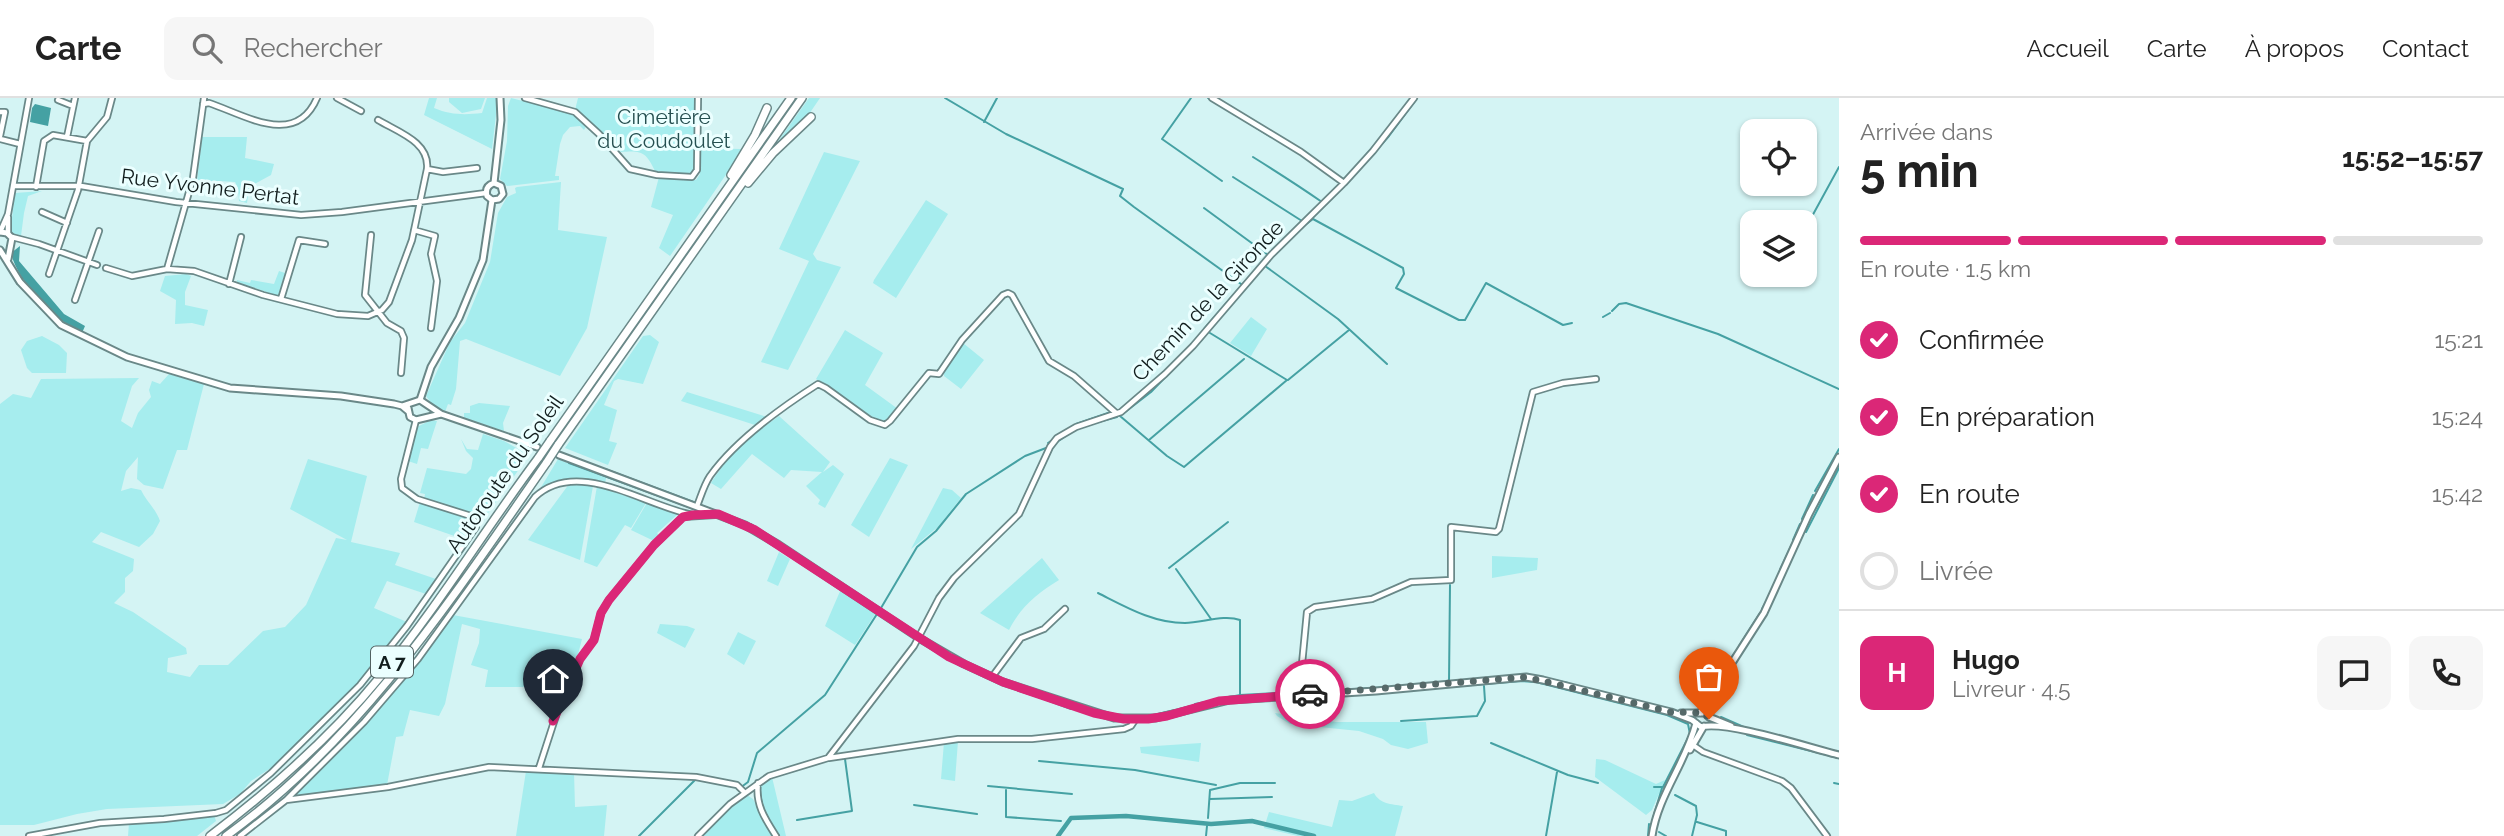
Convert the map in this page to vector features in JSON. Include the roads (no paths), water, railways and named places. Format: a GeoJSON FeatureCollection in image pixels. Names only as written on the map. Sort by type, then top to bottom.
{"type":"FeatureCollection","features":[{"type":"Feature","properties":{"kind":"highway","name":"Autoroute du Soleil"},"geometry":{"type":"LineString","coordinates":[[210,836],[272,787],[316,747],[380,678],[441,597],[791,98]]}},
{"type":"Feature","properties":{"kind":"highway","name":"Autoroute du Soleil"},"geometry":{"type":"LineString","coordinates":[[226,836],[272,800],[316,760],[387,683],[422,639],[802,98]]}},
{"type":"Feature","properties":{"kind":"highway"},"geometry":{"type":"LineString","coordinates":[[677,260],[683,244],[733,173],[767,108]]}},
{"type":"Feature","properties":{"kind":"highway"},"geometry":{"type":"LineString","coordinates":[[724,209],[773,153],[811,117]]}},
{"type":"Feature","properties":{"kind":"main road"},"geometry":{"type":"LineString","coordinates":[[494,183],[501,120],[500,98]]}},
{"type":"Feature","properties":{"kind":"main road"},"geometry":{"type":"LineString","coordinates":[[420,400],[431,367],[459,318],[483,260],[492,201],[486,193],[489,185],[494,183],[501,186],[503,194],[492,201]]}},
{"type":"Feature","properties":{"kind":"main road"},"geometry":{"type":"LineString","coordinates":[[0,232],[10,235],[8,260]]}},
{"type":"Feature","properties":{"kind":"main road"},"geometry":{"type":"LineString","coordinates":[[9,247],[0,250],[23,286],[61,325],[127,357],[230,388],[341,396],[402,406],[420,400]]}},
{"type":"Feature","properties":{"kind":"main road"},"geometry":{"type":"LineString","coordinates":[[420,400],[441,414],[537,447]]}},
{"type":"Feature","properties":{"kind":"main road"},"geometry":{"type":"LineString","coordinates":[[408,411],[411,403]]}},
{"type":"Feature","properties":{"kind":"main road"},"geometry":{"type":"LineString","coordinates":[[402,406],[410,417],[416,420],[441,414]]}},
{"type":"Feature","properties":{"kind":"main road"},"geometry":{"type":"LineString","coordinates":[[426,416],[428,407]]}},
{"type":"Feature","properties":{"kind":"main road"},"geometry":{"type":"LineString","coordinates":[[559,456],[755,530],[949,657],[992,677],[1094,713],[1135,720],[1167,716],[1219,701],[1526,677],[1671,712],[1705,726],[1743,730]]}},
{"type":"Feature","properties":{"kind":"main road"},"geometry":{"type":"LineString","coordinates":[[1691,744],[1699,713],[1768,606],[1809,514],[1839,457]]}},
{"type":"Feature","properties":{"kind":"main road"},"geometry":{"type":"LineString","coordinates":[[1652,836],[1662,798],[1691,744],[1705,726],[1724,678]]}},
{"type":"Feature","properties":{"kind":"main road"},"geometry":{"type":"LineString","coordinates":[[1671,712],[1699,713],[1743,730],[1839,755]]}},
{"type":"Feature","properties":{"kind":"street"},"geometry":{"type":"LineString","coordinates":[[0,232],[8,214],[29,98]]}},
{"type":"Feature","properties":{"kind":"street"},"geometry":{"type":"LineString","coordinates":[[67,137],[75,98]]}},
{"type":"Feature","properties":{"kind":"street"},"geometry":{"type":"LineString","coordinates":[[49,274],[79,186],[87,141],[107,117],[112,98]]}},
{"type":"Feature","properties":{"kind":"street"},"geometry":{"type":"LineString","coordinates":[[167,269],[195,170],[204,101],[270,125],[282,125],[297,122],[305,116],[317,98]]}},
{"type":"Feature","properties":{"kind":"street"},"geometry":{"type":"LineString","coordinates":[[337,98],[361,111]]}},
{"type":"Feature","properties":{"kind":"street"},"geometry":{"type":"LineString","coordinates":[[525,98],[575,112],[589,123],[630,169],[657,175],[692,177],[697,170],[698,98]]}},
{"type":"Feature","properties":{"kind":"street"},"geometry":{"type":"LineString","coordinates":[[1212,98],[1301,152],[1344,183]]}},
{"type":"Feature","properties":{"kind":"street","name":"Chemin de la Gironde"},"geometry":{"type":"LineString","coordinates":[[828,758],[919,638],[939,598],[954,578],[1019,514],[1050,447],[1057,438],[1076,427],[1117,414],[1165,374],[1193,346],[1271,255],[1373,151],[1414,98]]}},
{"type":"Feature","properties":{"kind":"street"},"geometry":{"type":"LineString","coordinates":[[58,100],[73,106]]}},
{"type":"Feature","properties":{"kind":"street"},"geometry":{"type":"LineString","coordinates":[[0,111],[5,112],[0,138],[20,144]]}},
{"type":"Feature","properties":{"kind":"street"},"geometry":{"type":"LineString","coordinates":[[106,268],[132,276],[167,269],[191,270],[229,284],[345,315],[368,316],[378,313],[389,302],[410,248],[428,160],[423,149],[378,120]]}},
{"type":"Feature","properties":{"kind":"street"},"geometry":{"type":"LineString","coordinates":[[36,187],[44,141],[53,135],[87,141]]}},
{"type":"Feature","properties":{"kind":"street"},"geometry":{"type":"LineString","coordinates":[[427,169],[443,172],[477,168]]}},
{"type":"Feature","properties":{"kind":"street","name":"Rue Yvonne Pertat"},"geometry":{"type":"LineString","coordinates":[[13,186],[79,186],[186,204],[301,215],[486,193]]}},
{"type":"Feature","properties":{"kind":"street"},"geometry":{"type":"LineString","coordinates":[[42,212],[67,223]]}},
{"type":"Feature","properties":{"kind":"street"},"geometry":{"type":"LineString","coordinates":[[8,214],[10,235],[97,265]]}},
{"type":"Feature","properties":{"kind":"street"},"geometry":{"type":"LineString","coordinates":[[75,300],[99,230]]}},
{"type":"Feature","properties":{"kind":"street"},"geometry":{"type":"LineString","coordinates":[[414,230],[435,236],[432,259],[438,281],[431,328]]}},
{"type":"Feature","properties":{"kind":"street"},"geometry":{"type":"LineString","coordinates":[[371,235],[365,295],[387,323],[401,331],[404,338],[401,373]]}},
{"type":"Feature","properties":{"kind":"street"},"geometry":{"type":"LineString","coordinates":[[229,284],[241,237]]}},
{"type":"Feature","properties":{"kind":"street"},"geometry":{"type":"LineString","coordinates":[[281,299],[299,240],[325,244]]}},
{"type":"Feature","properties":{"kind":"street"},"geometry":{"type":"LineString","coordinates":[[9,247],[25,241]]}},
{"type":"Feature","properties":{"kind":"street"},"geometry":{"type":"LineString","coordinates":[[697,506],[707,482],[719,466],[758,427],[818,384],[870,420],[884,425],[890,421],[929,373],[939,374],[962,340],[1003,295],[1012,295],[1049,361],[1074,376],[1117,414]]}},
{"type":"Feature","properties":{"kind":"street"},"geometry":{"type":"LineString","coordinates":[[1299,695],[1307,612],[1315,607],[1372,599],[1411,582],[1451,580],[1451,527],[1496,532],[1499,529],[1533,392],[1563,383],[1596,379]]}},
{"type":"Feature","properties":{"kind":"street"},"geometry":{"type":"LineString","coordinates":[[29,836],[100,823],[164,819],[226,810],[271,773],[360,685],[407,626],[476,527],[471,516],[412,497],[401,488],[400,479],[416,420]]}},
{"type":"Feature","properties":{"kind":"street"},"geometry":{"type":"LineString","coordinates":[[240,836],[286,800],[364,722],[418,659],[535,497],[546,488],[566,481],[595,484],[621,490],[693,515]]}},
{"type":"Feature","properties":{"kind":"street"},"geometry":{"type":"LineString","coordinates":[[539,768],[563,694],[580,659],[594,640],[601,613],[609,600],[654,545],[683,517],[718,514]]}},
{"type":"Feature","properties":{"kind":"street"},"geometry":{"type":"LineString","coordinates":[[992,677],[1021,638],[1044,629],[1065,609]]}},
{"type":"Feature","properties":{"kind":"street"},"geometry":{"type":"LineString","coordinates":[[698,836],[742,789],[769,776],[828,758],[958,739],[1032,739],[1124,729],[1131,726],[1135,720]]}},
{"type":"Feature","properties":{"kind":"street"},"geometry":{"type":"LineString","coordinates":[[1691,744],[1703,752],[1782,781],[1791,788],[1827,836]]}},
{"type":"Feature","properties":{"kind":"street"},"geometry":{"type":"LineString","coordinates":[[286,800],[388,787],[489,767],[696,777],[742,789]]}},
{"type":"Feature","properties":{"kind":"street"},"geometry":{"type":"LineString","coordinates":[[759,783],[757,795],[760,807],[776,836]]}},
{"type":"Feature","properties":{"kind":"waterway"},"geometry":{"type":"LineString","coordinates":[[945,98],[1006,134],[1123,189],[1120,196],[1241,284]]}},
{"type":"Feature","properties":{"kind":"waterway"},"geometry":{"type":"LineString","coordinates":[[984,122],[997,98]]}},
{"type":"Feature","properties":{"kind":"waterway"},"geometry":{"type":"LineString","coordinates":[[1191,98],[1162,139],[1222,181]]}},
{"type":"Feature","properties":{"kind":"waterway"},"geometry":{"type":"LineString","coordinates":[[1208,98],[1271,137]]}},
{"type":"Feature","properties":{"kind":"waterway"},"geometry":{"type":"LineString","coordinates":[[1397,117],[1411,98]]}},
{"type":"Feature","properties":{"kind":"waterway"},"geometry":{"type":"LineString","coordinates":[[1351,179],[1389,136],[1415,101]]}},
{"type":"Feature","properties":{"kind":"waterway"},"geometry":{"type":"LineString","coordinates":[[1362,160],[1383,135]]}},
{"type":"Feature","properties":{"kind":"waterway"},"geometry":{"type":"LineString","coordinates":[[1253,157],[1322,202]]}},
{"type":"Feature","properties":{"kind":"waterway"},"geometry":{"type":"LineString","coordinates":[[1815,210],[1839,167]]}},
{"type":"Feature","properties":{"kind":"waterway"},"geometry":{"type":"LineString","coordinates":[[1331,171],[1344,180]]}},
{"type":"Feature","properties":{"kind":"waterway"},"geometry":{"type":"LineString","coordinates":[[1233,177],[1302,221]]}},
{"type":"Feature","properties":{"kind":"waterway"},"geometry":{"type":"LineString","coordinates":[[1311,219],[1344,186]]}},
{"type":"Feature","properties":{"kind":"waterway"},"geometry":{"type":"LineString","coordinates":[[1204,208],[1268,255]]}},
{"type":"Feature","properties":{"kind":"waterway"},"geometry":{"type":"LineString","coordinates":[[1305,225],[1313,219],[1403,268],[1404,274],[1396,288],[1459,320],[1465,320],[1486,283],[1563,325],[1572,323]]}},
{"type":"Feature","properties":{"kind":"waterway"},"geometry":{"type":"LineString","coordinates":[[1204,329],[1269,254]]}},
{"type":"Feature","properties":{"kind":"waterway"},"geometry":{"type":"LineString","coordinates":[[1265,266],[1338,319],[1387,364]]}},
{"type":"Feature","properties":{"kind":"waterway"},"geometry":{"type":"LineString","coordinates":[[1612,311],[1619,304],[1626,303],[1718,334],[1839,389]]}},
{"type":"Feature","properties":{"kind":"waterway"},"geometry":{"type":"LineString","coordinates":[[1603,317],[1610,313]]}},
{"type":"Feature","properties":{"kind":"waterway"},"geometry":{"type":"LineString","coordinates":[[1288,380],[1349,330]]}},
{"type":"Feature","properties":{"kind":"waterway"},"geometry":{"type":"LineString","coordinates":[[1203,338],[1151,392],[1120,416],[1184,467],[1287,380],[1210,333]]}},
{"type":"Feature","properties":{"kind":"waterway"},"geometry":{"type":"LineString","coordinates":[[1149,440],[1244,359]]}},
{"type":"Feature","properties":{"kind":"waterway"},"geometry":{"type":"LineString","coordinates":[[1048,443],[1076,424],[1108,413]]}},
{"type":"Feature","properties":{"kind":"waterway"},"geometry":{"type":"LineString","coordinates":[[1091,424],[1117,417]]}},
{"type":"Feature","properties":{"kind":"waterway"},"geometry":{"type":"LineString","coordinates":[[1057,442],[1067,435]]}},
{"type":"Feature","properties":{"kind":"waterway"},"geometry":{"type":"LineString","coordinates":[[881,608],[917,547],[936,531],[966,494],[1025,456],[1046,448]]}},
{"type":"Feature","properties":{"kind":"waterway"},"geometry":{"type":"LineString","coordinates":[[1815,491],[1839,449]]}},
{"type":"Feature","properties":{"kind":"waterway"},"geometry":{"type":"LineString","coordinates":[[561,453],[596,466]]}},
{"type":"Feature","properties":{"kind":"waterway"},"geometry":{"type":"LineString","coordinates":[[569,463],[702,512]]}},
{"type":"Feature","properties":{"kind":"waterway"},"geometry":{"type":"LineString","coordinates":[[1806,532],[1839,468]]}},
{"type":"Feature","properties":{"kind":"waterway"},"geometry":{"type":"LineString","coordinates":[[605,469],[696,503]]}},
{"type":"Feature","properties":{"kind":"waterway"},"geometry":{"type":"LineString","coordinates":[[1802,519],[1813,495]]}},
{"type":"Feature","properties":{"kind":"waterway"},"geometry":{"type":"LineString","coordinates":[[700,505],[745,522]]}},
{"type":"Feature","properties":{"kind":"waterway"},"geometry":{"type":"LineString","coordinates":[[1169,568],[1228,522]]}},
{"type":"Feature","properties":{"kind":"waterway"},"geometry":{"type":"LineString","coordinates":[[736,524],[747,529]]}},
{"type":"Feature","properties":{"kind":"waterway"},"geometry":{"type":"LineString","coordinates":[[751,524],[777,541]]}},
{"type":"Feature","properties":{"kind":"waterway"},"geometry":{"type":"LineString","coordinates":[[1793,540],[1800,524]]}},
{"type":"Feature","properties":{"kind":"waterway"},"geometry":{"type":"LineString","coordinates":[[781,543],[794,552]]}},
{"type":"Feature","properties":{"kind":"waterway"},"geometry":{"type":"LineString","coordinates":[[1780,570],[1792,544]]}},
{"type":"Feature","properties":{"kind":"waterway"},"geometry":{"type":"LineString","coordinates":[[799,555],[918,634]]}},
{"type":"Feature","properties":{"kind":"waterway"},"geometry":{"type":"LineString","coordinates":[[1176,569],[1211,619]]}},
{"type":"Feature","properties":{"kind":"waterway"},"geometry":{"type":"LineString","coordinates":[[1449,682],[1450,585]]}},
{"type":"Feature","properties":{"kind":"waterway"},"geometry":{"type":"LineString","coordinates":[[1098,593],[1140,613],[1162,620],[1185,623],[1220,618],[1240,620],[1240,695]]}},
{"type":"Feature","properties":{"kind":"waterway"},"geometry":{"type":"LineString","coordinates":[[1762,609],[1768,598]]}},
{"type":"Feature","properties":{"kind":"waterway"},"geometry":{"type":"LineString","coordinates":[[1739,646],[1760,613]]}},
{"type":"Feature","properties":{"kind":"waterway"},"geometry":{"type":"LineString","coordinates":[[740,788],[748,782],[757,753],[825,695],[877,614]]}},
{"type":"Feature","properties":{"kind":"waterway"},"geometry":{"type":"LineString","coordinates":[[922,643],[987,678],[1071,709]]}},
{"type":"Feature","properties":{"kind":"waterway"},"geometry":{"type":"LineString","coordinates":[[1724,670],[1736,651]]}},
{"type":"Feature","properties":{"kind":"waterway"},"geometry":{"type":"LineString","coordinates":[[1510,676],[1521,675]]}},
{"type":"Feature","properties":{"kind":"waterway"},"geometry":{"type":"LineString","coordinates":[[1527,675],[1539,677]]}},
{"type":"Feature","properties":{"kind":"waterway"},"geometry":{"type":"LineString","coordinates":[[1554,680],[1568,683]]}},
{"type":"Feature","properties":{"kind":"waterway"},"geometry":{"type":"LineString","coordinates":[[1352,695],[1521,681],[1536,682],[1667,715],[1688,724],[1690,734],[1663,787],[1654,787]]}},
{"type":"Feature","properties":{"kind":"waterway"},"geometry":{"type":"LineString","coordinates":[[1401,721],[1477,716],[1485,701],[1484,686]]}},
{"type":"Feature","properties":{"kind":"waterway"},"geometry":{"type":"LineString","coordinates":[[1302,692],[1390,687]]}},
{"type":"Feature","properties":{"kind":"waterway"},"geometry":{"type":"LineString","coordinates":[[1195,704],[1240,695],[1296,692]]}},
{"type":"Feature","properties":{"kind":"waterway"},"geometry":{"type":"LineString","coordinates":[[1225,704],[1236,702]]}},
{"type":"Feature","properties":{"kind":"waterway"},"geometry":{"type":"LineString","coordinates":[[1180,709],[1191,706]]}},
{"type":"Feature","properties":{"kind":"waterway"},"geometry":{"type":"LineString","coordinates":[[1153,715],[1175,710]]}},
{"type":"Feature","properties":{"kind":"waterway"},"geometry":{"type":"LineString","coordinates":[[1104,712],[1119,715]]}},
{"type":"Feature","properties":{"kind":"waterway"},"geometry":{"type":"LineString","coordinates":[[1721,717],[1746,728]]}},
{"type":"Feature","properties":{"kind":"waterway"},"geometry":{"type":"LineString","coordinates":[[1747,735],[1839,758]]}},
{"type":"Feature","properties":{"kind":"waterway"},"geometry":{"type":"LineString","coordinates":[[1491,743],[1568,775],[1598,783]]}},
{"type":"Feature","properties":{"kind":"waterway"},"geometry":{"type":"LineString","coordinates":[[1823,748],[1839,752]]}},
{"type":"Feature","properties":{"kind":"waterway"},"geometry":{"type":"LineString","coordinates":[[797,820],[852,811],[845,759]]}},
{"type":"Feature","properties":{"kind":"waterway"},"geometry":{"type":"LineString","coordinates":[[1039,761],[1135,770],[1216,785]]}},
{"type":"Feature","properties":{"kind":"waterway"},"geometry":{"type":"LineString","coordinates":[[1546,836],[1557,772]]}},
{"type":"Feature","properties":{"kind":"waterway"},"geometry":{"type":"LineString","coordinates":[[639,836],[695,780]]}},
{"type":"Feature","properties":{"kind":"waterway"},"geometry":{"type":"LineString","coordinates":[[1208,818],[1210,790],[1240,783],[1275,783]]}},
{"type":"Feature","properties":{"kind":"waterway"},"geometry":{"type":"LineString","coordinates":[[1834,783],[1839,784]]}},
{"type":"Feature","properties":{"kind":"waterway"},"geometry":{"type":"LineString","coordinates":[[988,786],[1072,794]]}},
{"type":"Feature","properties":{"kind":"waterway"},"geometry":{"type":"LineString","coordinates":[[1653,818],[1662,788]]}},
{"type":"Feature","properties":{"kind":"waterway"},"geometry":{"type":"LineString","coordinates":[[1006,790],[1006,817],[1061,821]]}},
{"type":"Feature","properties":{"kind":"waterway"},"geometry":{"type":"LineString","coordinates":[[1675,795],[1696,806],[1697,815],[1692,836]]}},
{"type":"Feature","properties":{"kind":"waterway"},"geometry":{"type":"LineString","coordinates":[[1210,799],[1272,797]]}},
{"type":"Feature","properties":{"kind":"waterway"},"geometry":{"type":"LineString","coordinates":[[914,805],[977,814]]}},
{"type":"Feature","properties":{"kind":"waterway"},"geometry":{"type":"LineString","coordinates":[[1802,806],[1824,835]]}},
{"type":"Feature","properties":{"kind":"waterway"},"geometry":{"type":"LineString","coordinates":[[1058,836],[1071,818],[1126,816],[1211,824],[1252,821],[1314,836]]}},
{"type":"Feature","properties":{"kind":"waterway"},"geometry":{"type":"LineString","coordinates":[[1697,822],[1726,831],[1726,836]]}},
{"type":"Feature","properties":{"kind":"waterway"},"geometry":{"type":"LineString","coordinates":[[1648,836],[1649,824]]}},
{"type":"Feature","properties":{"kind":"waterway"},"geometry":{"type":"LineString","coordinates":[[1206,836],[1207,826]]}},
{"type":"Feature","properties":{"kind":"waterway"},"geometry":{"type":"LineString","coordinates":[[1659,832],[1666,836]]}},
{"type":"Feature","properties":{"kind":"park label","name":"Cimetière du Coudoulet"},"geometry":{"type":"Point","coordinates":[664,129]}}]}
